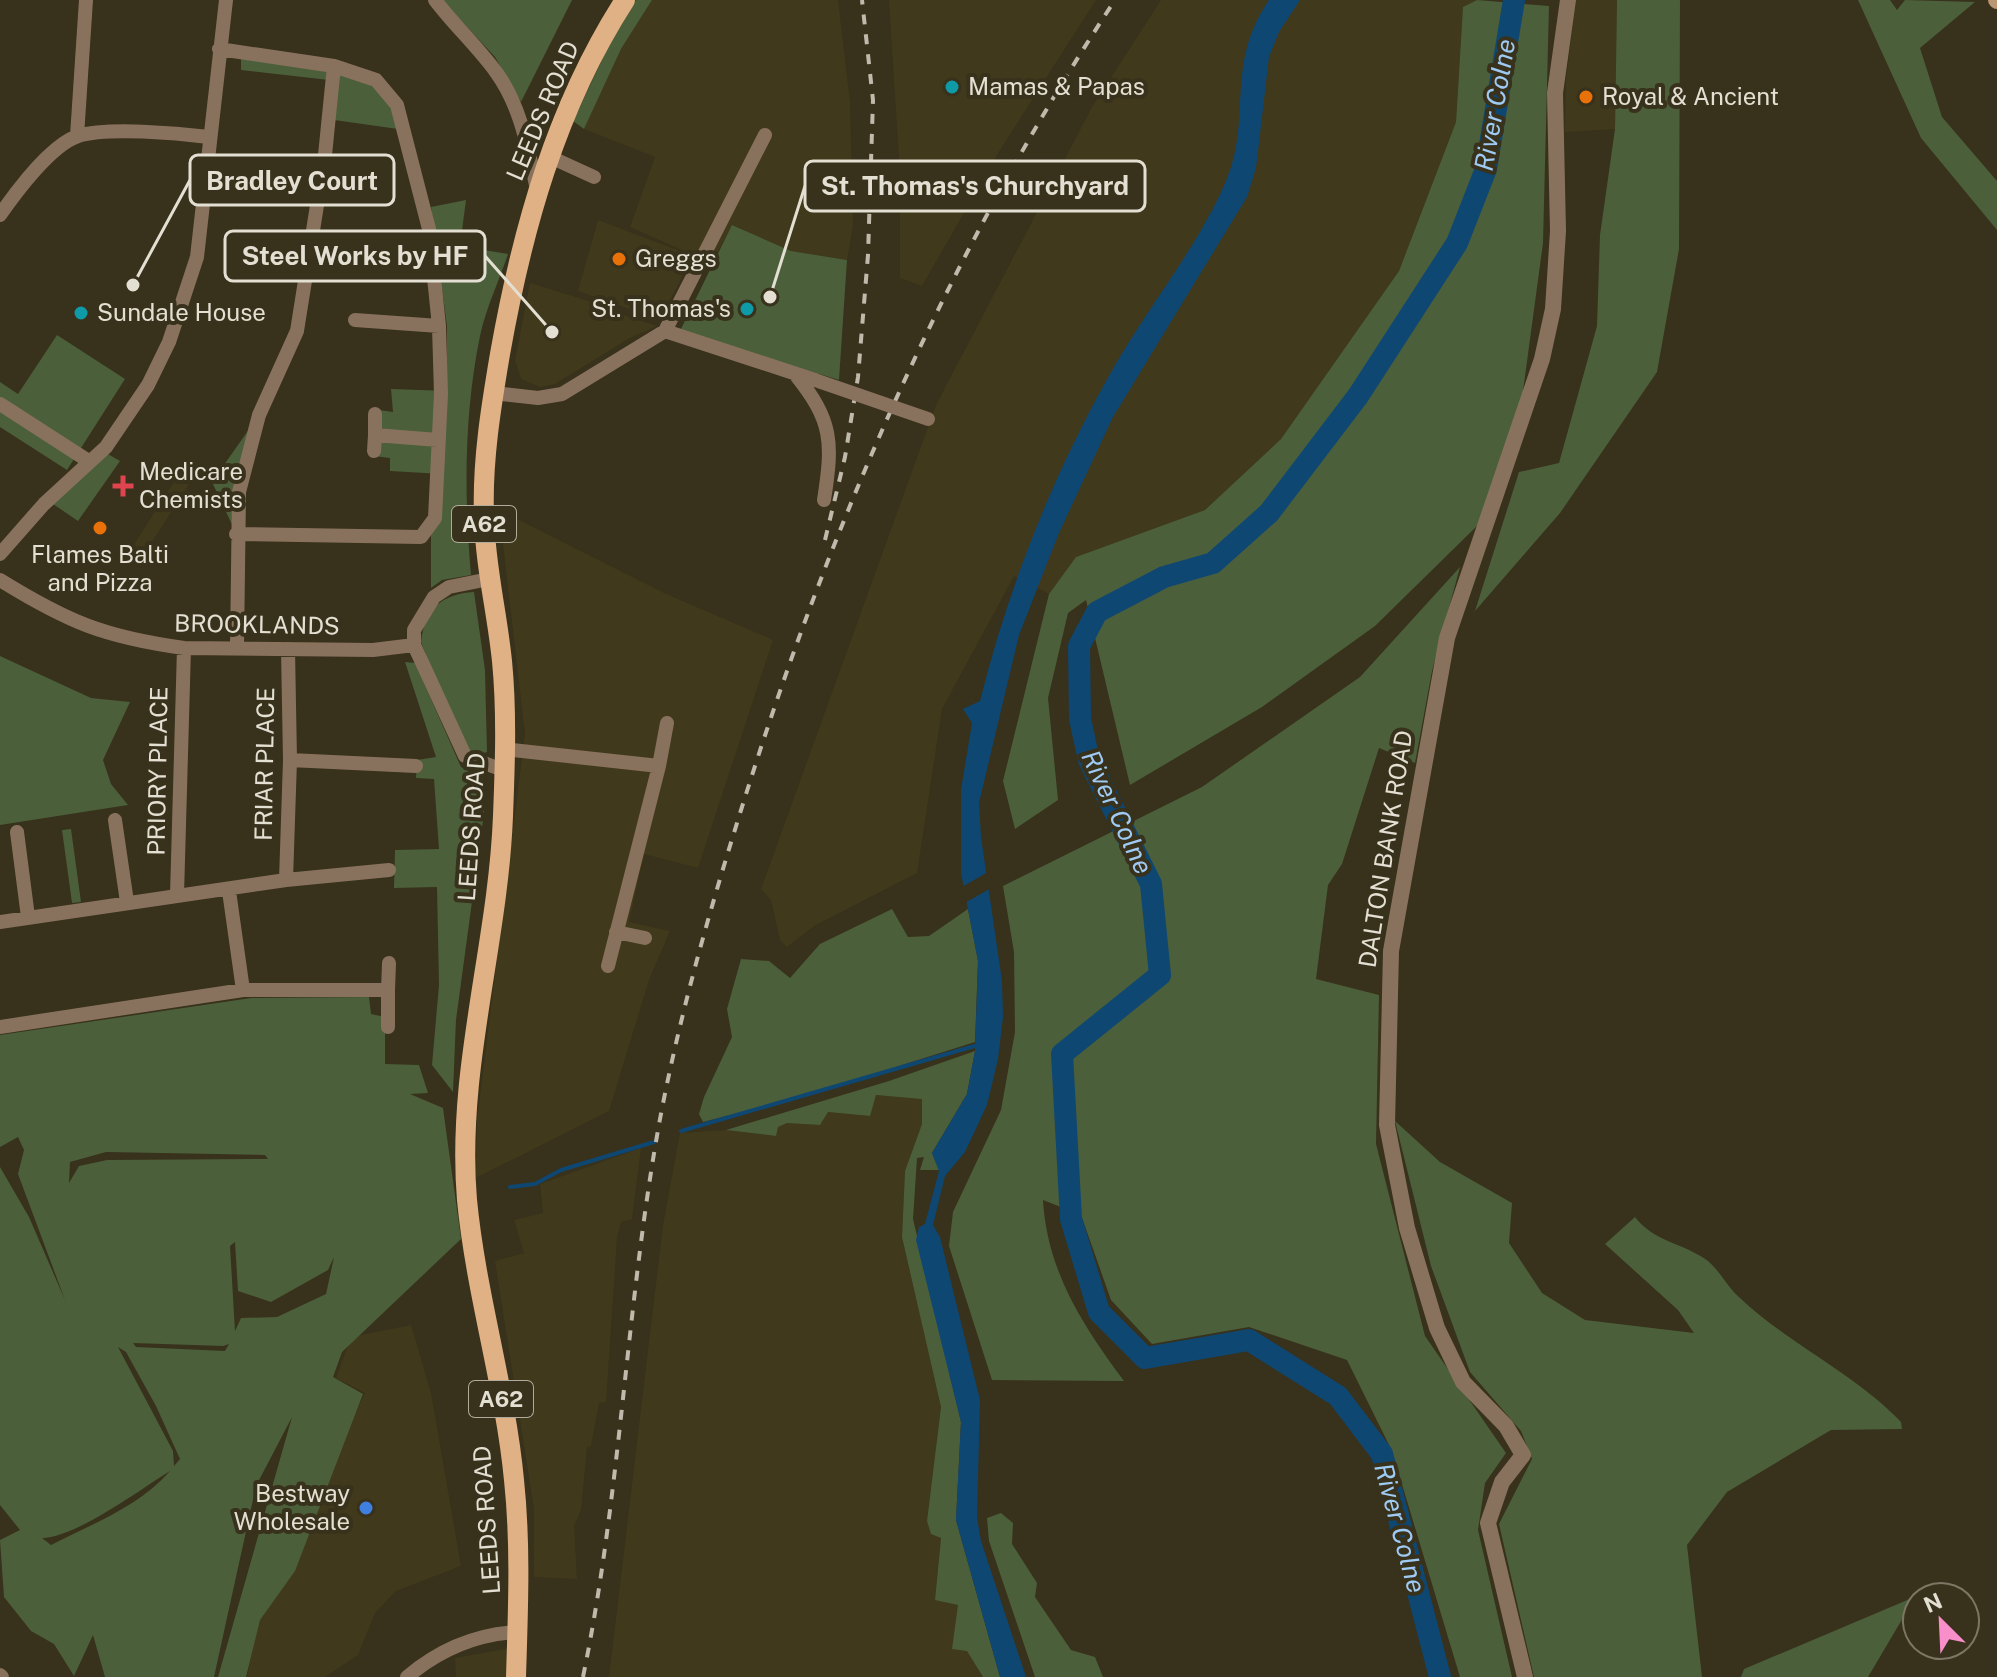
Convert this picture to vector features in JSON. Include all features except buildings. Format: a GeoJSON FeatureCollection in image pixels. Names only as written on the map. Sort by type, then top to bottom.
{"type":"FeatureCollection","features":[{"type":"Feature","properties":{"kind":"main road","name":"LEEDS ROAD"},"geometry":{"type":"LineString","coordinates":[[516,1677],[520,1571],[514,1477],[468,1203],[464,1122],[488,961],[503,815],[502,660],[489,579],[484,474],[493,393],[517,266],[537,190],[548,156],[608,26],[625,0]]}},
{"type":"Feature","properties":{"kind":"street"},"geometry":{"type":"LineString","coordinates":[[77,136],[86,0]]}},
{"type":"Feature","properties":{"kind":"street"},"geometry":{"type":"LineString","coordinates":[[0,554],[106,447],[148,385],[174,329],[197,257],[226,0]]}},
{"type":"Feature","properties":{"kind":"street"},"geometry":{"type":"LineString","coordinates":[[435,0],[468,36],[505,86],[524,128],[537,190]]}},
{"type":"Feature","properties":{"kind":"street","name":"DALTON BANK ROAD"},"geometry":{"type":"LineString","coordinates":[[1525,1677],[1488,1523],[1502,1482],[1523,1455],[1506,1426],[1463,1382],[1437,1328],[1407,1228],[1387,1125],[1391,951],[1447,638],[1542,359],[1553,309],[1558,231],[1555,93],[1568,0]]}},
{"type":"Feature","properties":{"kind":"street"},"geometry":{"type":"LineString","coordinates":[[219,49],[334,66],[376,80],[397,105],[429,229],[439,326],[435,518],[421,537],[236,534]]}},
{"type":"Feature","properties":{"kind":"street"},"geometry":{"type":"LineString","coordinates":[[237,647],[236,534],[239,492],[259,415],[297,331],[325,155],[334,66]]}},
{"type":"Feature","properties":{"kind":"street"},"geometry":{"type":"LineString","coordinates":[[0,215],[26,176],[77,136],[165,131],[209,137]]}},
{"type":"Feature","properties":{"kind":"street"},"geometry":{"type":"LineString","coordinates":[[493,393],[538,398],[562,394],[665,331],[765,135]]}},
{"type":"Feature","properties":{"kind":"street"},"geometry":{"type":"LineString","coordinates":[[548,156],[594,177]]}},
{"type":"Feature","properties":{"kind":"street"},"geometry":{"type":"LineString","coordinates":[[355,320],[439,326]]}},
{"type":"Feature","properties":{"kind":"street"},"geometry":{"type":"LineString","coordinates":[[665,331],[928,419]]}},
{"type":"Feature","properties":{"kind":"street"},"geometry":{"type":"LineString","coordinates":[[795,374],[819,403],[827,429],[831,458],[824,500]]}},
{"type":"Feature","properties":{"kind":"street"},"geometry":{"type":"LineString","coordinates":[[0,404],[90,462]]}},
{"type":"Feature","properties":{"kind":"street"},"geometry":{"type":"LineString","coordinates":[[374,451],[375,414]]}},
{"type":"Feature","properties":{"kind":"street"},"geometry":{"type":"LineString","coordinates":[[375,435],[438,440]]}},
{"type":"Feature","properties":{"kind":"street"},"geometry":{"type":"LineString","coordinates":[[489,579],[449,587],[434,597],[419,617],[414,645],[465,756],[503,770]]}},
{"type":"Feature","properties":{"kind":"street","name":"BROOKLANDS"},"geometry":{"type":"LineString","coordinates":[[0,580],[58,615],[117,638],[184,648],[373,650],[414,645]]}},
{"type":"Feature","properties":{"kind":"street","name":"PRIORY PLACE"},"geometry":{"type":"LineString","coordinates":[[177,895],[184,648]]}},
{"type":"Feature","properties":{"kind":"street","name":"FRIAR PLACE"},"geometry":{"type":"LineString","coordinates":[[286,880],[290,760],[288,649]]}},
{"type":"Feature","properties":{"kind":"street"},"geometry":{"type":"LineString","coordinates":[[608,966],[667,723]]}},
{"type":"Feature","properties":{"kind":"street"},"geometry":{"type":"LineString","coordinates":[[503,749],[659,766]]}},
{"type":"Feature","properties":{"kind":"street"},"geometry":{"type":"LineString","coordinates":[[290,760],[394,772],[416,766]]}},
{"type":"Feature","properties":{"kind":"street"},"geometry":{"type":"LineString","coordinates":[[115,820],[127,902]]}},
{"type":"Feature","properties":{"kind":"street"},"geometry":{"type":"LineString","coordinates":[[17,832],[28,917]]}},
{"type":"Feature","properties":{"kind":"street"},"geometry":{"type":"LineString","coordinates":[[0,922],[177,895],[229,891],[286,880],[389,870]]}},
{"type":"Feature","properties":{"kind":"street"},"geometry":{"type":"LineString","coordinates":[[229,891],[243,990]]}},
{"type":"Feature","properties":{"kind":"street"},"geometry":{"type":"LineString","coordinates":[[616,932],[645,938]]}},
{"type":"Feature","properties":{"kind":"street"},"geometry":{"type":"LineString","coordinates":[[388,1027],[389,963]]}},
{"type":"Feature","properties":{"kind":"street"},"geometry":{"type":"LineString","coordinates":[[0,1027],[243,990],[388,990]]}},
{"type":"Feature","properties":{"kind":"street"},"geometry":{"type":"LineString","coordinates":[[407,1677],[436,1654],[489,1633],[518,1632]]}},
{"type":"Feature","properties":{"kind":"shaded area"},"geometry":{"type":"Polygon","coordinates":[[[652,0],[838,0],[850,103],[853,226],[847,260],[791,251],[733,225],[711,263],[630,227],[655,157],[584,129],[621,49],[652,0]]]}},
{"type":"Feature","properties":{"kind":"shaded area"},"geometry":{"type":"Polygon","coordinates":[[[889,0],[1096,0],[1000,150],[922,286],[900,278],[900,174],[889,0]]]}},
{"type":"Feature","properties":{"kind":"shaded area"},"geometry":{"type":"Polygon","coordinates":[[[1161,0],[1477,0],[1463,7],[1456,122],[1399,271],[1281,439],[1205,510],[1076,557],[1049,594],[1014,576],[942,709],[917,873],[814,926],[787,947],[780,940],[771,900],[761,889],[936,405],[1092,107],[1161,0]]]}},
{"type":"Feature","properties":{"kind":"shaded area"},"geometry":{"type":"Polygon","coordinates":[[[1576,0],[1617,0],[1615,129],[1565,132],[1566,79],[1576,0]]]}},
{"type":"Feature","properties":{"kind":"shaded area"},"geometry":{"type":"Polygon","coordinates":[[[598,220],[693,256],[660,320],[578,291],[598,220]]]}},
{"type":"Feature","properties":{"kind":"shaded area"},"geometry":{"type":"Polygon","coordinates":[[[530,283],[618,310],[626,316],[657,326],[628,339],[555,384],[540,387],[521,379],[515,360],[530,283]]]}},
{"type":"Feature","properties":{"kind":"shaded area"},"geometry":{"type":"Polygon","coordinates":[[[179,474],[191,481],[136,567],[124,560],[179,474]]]}},
{"type":"Feature","properties":{"kind":"shaded area"},"geometry":{"type":"Polygon","coordinates":[[[499,510],[664,593],[773,640],[698,868],[644,854],[629,922],[670,931],[649,980],[609,1111],[476,1178],[477,1120],[525,734],[499,510]]]}},
{"type":"Feature","properties":{"kind":"shaded area"},"geometry":{"type":"Polygon","coordinates":[[[875,1095],[922,1098],[922,1124],[905,1171],[902,1237],[941,1407],[927,1521],[941,1537],[935,1599],[958,1605],[967,1651],[983,1677],[609,1677],[663,1225],[680,1133],[726,1130],[775,1136],[778,1127],[787,1123],[820,1125],[828,1112],[870,1116],[875,1095]]]}},
{"type":"Feature","properties":{"kind":"shaded area"},"geometry":{"type":"Polygon","coordinates":[[[641,1148],[632,1219],[621,1222],[617,1238],[606,1402],[599,1403],[591,1446],[587,1447],[581,1510],[574,1526],[577,1579],[534,1577],[534,1509],[495,1261],[524,1253],[514,1220],[543,1213],[540,1184],[641,1148]]]}},
{"type":"Feature","properties":{"kind":"shaded area"},"geometry":{"type":"Polygon","coordinates":[[[411,1325],[431,1393],[461,1566],[396,1591],[375,1613],[358,1655],[325,1677],[247,1677],[257,1623],[365,1393],[336,1378],[351,1337],[411,1325]]]}},
{"type":"Feature","properties":{"kind":"shaded area"},"geometry":{"type":"Polygon","coordinates":[[[510,1648],[509,1677],[456,1677],[455,1658],[510,1648]]]}},
{"type":"Feature","properties":{"kind":"green space"},"geometry":{"type":"Polygon","coordinates":[[[442,0],[572,0],[521,102],[495,57],[442,0]]]}},
{"type":"Feature","properties":{"kind":"green space"},"geometry":{"type":"Polygon","coordinates":[[[636,0],[652,0],[621,49],[584,129],[573,121],[614,35],[636,0]]]}},
{"type":"Feature","properties":{"kind":"green space"},"geometry":{"type":"Polygon","coordinates":[[[1477,0],[1549,6],[1543,243],[1521,406],[1478,525],[1375,626],[1262,707],[1130,785],[1086,600],[1068,613],[1048,698],[1058,800],[1015,829],[1003,781],[1049,594],[1076,557],[1205,510],[1281,439],[1399,271],[1456,122],[1463,7],[1477,0]]]}},
{"type":"Feature","properties":{"kind":"green space"},"geometry":{"type":"Polygon","coordinates":[[[1617,0],[1680,0],[1679,249],[1657,372],[1560,513],[1475,611],[1519,472],[1559,463],[1597,326],[1600,235],[1615,129],[1617,0]]]}},
{"type":"Feature","properties":{"kind":"green space"},"geometry":{"type":"Polygon","coordinates":[[[1858,0],[1890,0],[1897,10],[1905,0],[1975,2],[1920,48],[1942,117],[1997,181],[1997,230],[1921,138],[1858,0]]]}},
{"type":"Feature","properties":{"kind":"green space"},"geometry":{"type":"Polygon","coordinates":[[[241,57],[365,78],[392,108],[398,129],[327,119],[329,80],[241,70],[241,57]]]}},
{"type":"Feature","properties":{"kind":"green space"},"geometry":{"type":"Polygon","coordinates":[[[466,200],[460,246],[508,254],[483,326],[471,395],[467,515],[471,575],[442,580],[431,588],[431,536],[442,474],[390,471],[390,458],[373,456],[372,409],[393,412],[391,389],[447,391],[447,326],[431,207],[466,200]]]}},
{"type":"Feature","properties":{"kind":"green space"},"geometry":{"type":"Polygon","coordinates":[[[732,225],[791,251],[847,260],[839,380],[680,331],[732,225]]]}},
{"type":"Feature","properties":{"kind":"green space"},"geometry":{"type":"Polygon","coordinates":[[[57,335],[125,379],[67,470],[0,427],[0,382],[18,394],[57,335]]]}},
{"type":"Feature","properties":{"kind":"green space"},"geometry":{"type":"Polygon","coordinates":[[[259,415],[235,531],[212,482],[259,415]]]}},
{"type":"Feature","properties":{"kind":"green space"},"geometry":{"type":"Polygon","coordinates":[[[106,453],[120,461],[78,521],[53,504],[106,453]]]}},
{"type":"Feature","properties":{"kind":"green space"},"geometry":{"type":"Polygon","coordinates":[[[1460,567],[1432,671],[1415,763],[1379,748],[1342,864],[1328,885],[1316,979],[1379,995],[1376,1144],[1425,1336],[1506,1453],[1485,1483],[1478,1530],[1512,1677],[1460,1677],[1392,1451],[1347,1360],[1249,1327],[1152,1344],[1111,1300],[1081,1215],[1043,1200],[1046,1226],[1060,1274],[1081,1318],[1124,1381],[992,1380],[949,1246],[953,1212],[1001,1110],[1015,1032],[1014,952],[1003,886],[1202,787],[1360,677],[1460,567]]]}},
{"type":"Feature","properties":{"kind":"green space"},"geometry":{"type":"Polygon","coordinates":[[[474,592],[485,670],[487,752],[478,754],[468,749],[460,739],[421,642],[426,620],[437,605],[453,596],[474,592]]]}},
{"type":"Feature","properties":{"kind":"green space"},"geometry":{"type":"Polygon","coordinates":[[[0,656],[91,698],[130,702],[103,760],[111,784],[128,805],[0,825],[0,656]]]}},
{"type":"Feature","properties":{"kind":"green space"},"geometry":{"type":"Polygon","coordinates":[[[405,662],[415,663],[461,767],[483,778],[484,813],[456,1020],[453,1092],[432,1065],[439,985],[437,887],[394,888],[395,850],[439,849],[434,779],[416,778],[417,760],[436,757],[405,662]]]}},
{"type":"Feature","properties":{"kind":"green space"},"geometry":{"type":"Polygon","coordinates":[[[71,829],[81,902],[72,903],[62,830],[71,829]]]}},
{"type":"Feature","properties":{"kind":"green space"},"geometry":{"type":"Polygon","coordinates":[[[892,909],[908,937],[929,936],[968,909],[978,961],[975,1042],[807,1095],[703,1122],[699,1114],[704,1097],[732,1037],[727,1009],[741,959],[769,961],[790,978],[820,944],[892,909]]]}},
{"type":"Feature","properties":{"kind":"green space"},"geometry":{"type":"Polygon","coordinates":[[[369,997],[371,1014],[385,1017],[385,1064],[419,1065],[428,1093],[410,1094],[443,1108],[461,1239],[342,1352],[333,1377],[363,1394],[295,1571],[260,1620],[246,1677],[218,1677],[292,1417],[256,1486],[214,1677],[105,1677],[93,1635],[74,1676],[54,1644],[31,1631],[4,1597],[0,1540],[20,1530],[0,1505],[0,1167],[29,1217],[65,1300],[18,1174],[24,1150],[18,1137],[0,1147],[0,1035],[251,998],[369,997]],[[106,1152],[70,1162],[69,1183],[79,1166],[107,1160],[268,1159],[265,1155],[106,1152]],[[235,1242],[230,1246],[235,1331],[241,1318],[277,1317],[326,1294],[334,1257],[328,1270],[271,1302],[238,1291],[235,1242]],[[133,1343],[136,1347],[225,1351],[229,1344],[133,1343]],[[118,1347],[173,1451],[174,1466],[180,1459],[156,1406],[126,1352],[118,1347]],[[170,1471],[72,1530],[42,1538],[51,1545],[99,1522],[145,1494],[170,1471]]]}},
{"type":"Feature","properties":{"kind":"green space"},"geometry":{"type":"Polygon","coordinates":[[[975,1051],[967,1094],[932,1153],[939,1170],[920,1170],[924,1157],[917,1158],[913,1219],[961,1422],[956,1520],[1000,1677],[983,1677],[967,1651],[952,1649],[958,1605],[935,1600],[941,1538],[931,1534],[927,1521],[941,1407],[902,1237],[905,1171],[922,1124],[922,1099],[876,1095],[870,1116],[828,1112],[820,1125],[787,1123],[778,1127],[776,1136],[726,1130],[889,1081],[975,1051]]]}},
{"type":"Feature","properties":{"kind":"green space"},"geometry":{"type":"Polygon","coordinates":[[[1395,1121],[1440,1162],[1512,1203],[1509,1243],[1542,1293],[1585,1320],[1694,1333],[1678,1310],[1605,1244],[1635,1217],[1651,1232],[1708,1261],[1759,1315],[1863,1389],[1901,1422],[1902,1429],[1831,1430],[1727,1492],[1687,1545],[1702,1677],[1534,1677],[1499,1524],[1532,1459],[1521,1431],[1470,1372],[1431,1266],[1395,1121]]]}},
{"type":"Feature","properties":{"kind":"green space"},"geometry":{"type":"Polygon","coordinates":[[[1001,1513],[1013,1523],[1012,1544],[1037,1583],[1035,1597],[1071,1650],[1095,1657],[1103,1677],[1035,1677],[989,1541],[987,1518],[1001,1513]]]}},
{"type":"Feature","properties":{"kind":"green space"},"geometry":{"type":"Polygon","coordinates":[[[1901,1603],[1901,1621],[1868,1677],[1741,1677],[1744,1669],[1901,1603]]]}},
{"type":"Feature","properties":{"kind":"water"},"geometry":{"type":"Polygon","coordinates":[[[1269,0],[1300,0],[1279,32],[1269,57],[1256,168],[1247,197],[1113,417],[1059,533],[1019,635],[979,803],[1002,981],[1003,1017],[998,1059],[987,1105],[965,1152],[945,1176],[933,1225],[940,1237],[980,1400],[977,1517],[981,1541],[1026,1677],[1000,1677],[956,1520],[961,1422],[916,1240],[919,1227],[925,1224],[939,1171],[932,1153],[967,1094],[975,1051],[978,961],[961,873],[961,790],[972,723],[963,709],[980,701],[1018,575],[1051,492],[1089,412],[1124,350],[1201,231],[1226,181],[1238,135],[1247,47],[1255,24],[1269,0]]]}},
{"type":"Feature","properties":{"kind":"pier"},"geometry":{"type":"Polygon","coordinates":[[[990,871],[993,887],[963,904],[960,888],[990,871]]]}},
{"type":"Feature","properties":{"kind":"waterway","name":"River Colne"},"geometry":{"type":"LineString","coordinates":[[1440,1677],[1382,1454],[1338,1396],[1249,1340],[1145,1358],[1099,1312],[1071,1219],[1062,1054],[1160,975],[1151,884],[1089,760],[1080,719],[1079,646],[1097,612],[1164,577],[1213,563],[1269,513],[1358,396],[1457,243],[1486,169],[1514,0]]}},
{"type":"Feature","properties":{"kind":"waterway"},"geometry":{"type":"LineString","coordinates":[[681,1131],[978,1045]]}},
{"type":"Feature","properties":{"kind":"waterway"},"geometry":{"type":"LineString","coordinates":[[510,1187],[535,1184],[561,1170],[654,1142]]}},
{"type":"Feature","properties":{"kind":"railway"},"geometry":{"type":"LineString","coordinates":[[825,540],[845,457],[858,377],[868,255],[873,100],[862,0]]}},
{"type":"Feature","properties":{"kind":"railway"},"geometry":{"type":"LineString","coordinates":[[583,1677],[606,1538],[639,1258],[660,1119],[699,954],[747,791],[819,584],[904,382],[1002,187],[1115,0]]}},
{"type":"Feature","properties":{"kind":"place","name":"Mamas & Papas"},"geometry":{"type":"Point","coordinates":[952,87]}},
{"type":"Feature","properties":{"kind":"place","name":"Royal & Ancient"},"geometry":{"type":"Point","coordinates":[1586,97]}},
{"type":"Feature","properties":{"kind":"place","name":"Greggs"},"geometry":{"type":"Point","coordinates":[619,259]}},
{"type":"Feature","properties":{"kind":"place","name":"Bradley Court"},"geometry":{"type":"Point","coordinates":[133,285]}},
{"type":"Feature","properties":{"kind":"place","name":"St. Thomas's Churchyard"},"geometry":{"type":"Point","coordinates":[770,297]}},
{"type":"Feature","properties":{"kind":"place","name":"St. Thomas's"},"geometry":{"type":"Point","coordinates":[747,309]}},
{"type":"Feature","properties":{"kind":"place","name":"Sundale House"},"geometry":{"type":"Point","coordinates":[81,313]}},
{"type":"Feature","properties":{"kind":"place","name":"Steel Works by HF"},"geometry":{"type":"Point","coordinates":[552,332]}},
{"type":"Feature","properties":{"kind":"place","name":"Medicare Chemists"},"geometry":{"type":"Point","coordinates":[123,486]}},
{"type":"Feature","properties":{"kind":"place","name":"Flames Balti and Pizza"},"geometry":{"type":"Point","coordinates":[100,528]}},
{"type":"Feature","properties":{"kind":"place","name":"Bestway Wholesale"},"geometry":{"type":"Point","coordinates":[366,1508]}}]}
